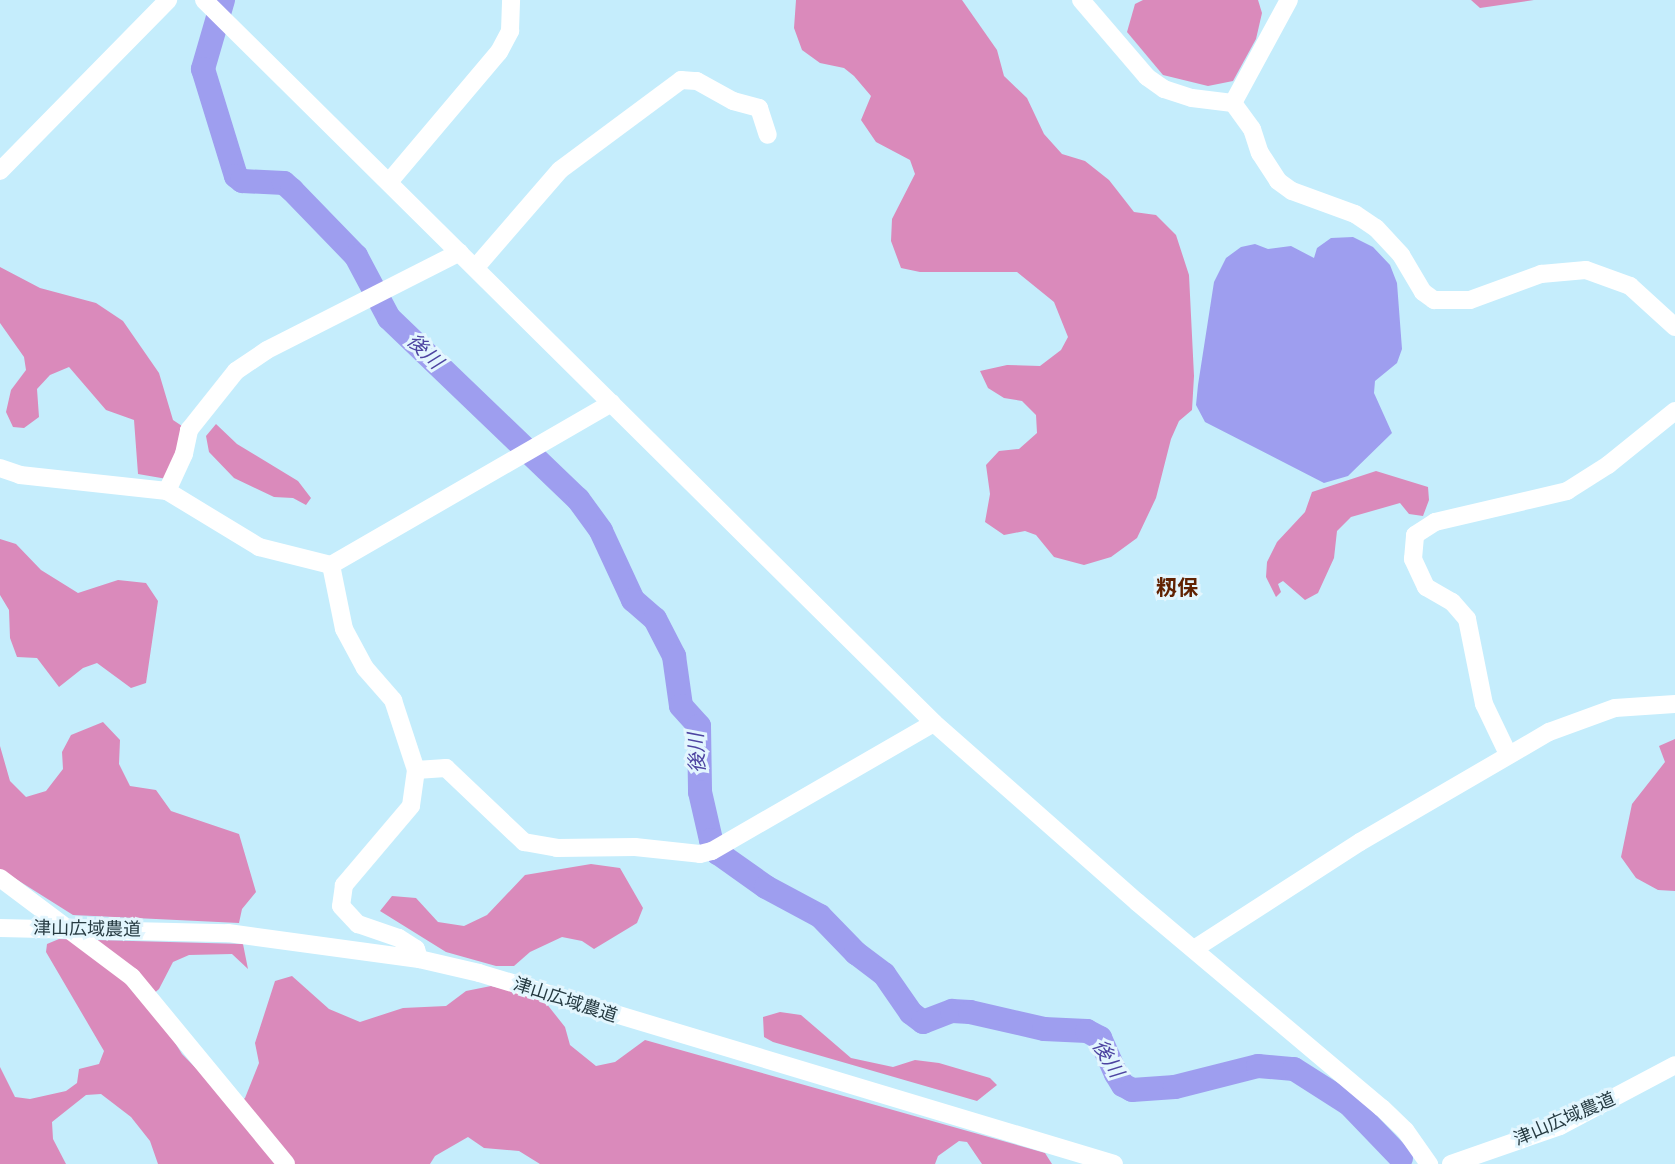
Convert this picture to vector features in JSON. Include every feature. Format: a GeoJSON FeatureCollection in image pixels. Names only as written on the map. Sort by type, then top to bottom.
{"type":"FeatureCollection","features":[{"type":"Feature","properties":{"kind":"street"},"geometry":{"type":"LineString","coordinates":[[0,171],[168,0]]}},
{"type":"Feature","properties":{"kind":"street"},"geometry":{"type":"LineString","coordinates":[[389,182],[499,52],[510,31],[511,0]]}},
{"type":"Feature","properties":{"kind":"street"},"geometry":{"type":"LineString","coordinates":[[1081,0],[1147,76],[1164,89],[1192,98],[1233,103],[1252,129],[1260,153],[1278,181],[1292,191],[1355,214],[1376,228],[1401,255],[1424,292],[1434,300],[1470,300],[1541,274],[1586,270],[1610,276],[1630,286],[1675,327]]}},
{"type":"Feature","properties":{"kind":"street"},"geometry":{"type":"LineString","coordinates":[[1233,103],[1289,0]]}},
{"type":"Feature","properties":{"kind":"street"},"geometry":{"type":"LineString","coordinates":[[208,4],[934,723],[1194,949],[1382,1108],[1405,1130],[1429,1164]]}},
{"type":"Feature","properties":{"kind":"street"},"geometry":{"type":"LineString","coordinates":[[476,267],[560,170],[681,80],[697,81],[733,101],[759,108],[768,135]]}},
{"type":"Feature","properties":{"kind":"street"},"geometry":{"type":"LineString","coordinates":[[167,491],[184,454],[189,430],[236,371],[267,350],[460,252]]}},
{"type":"Feature","properties":{"kind":"street"},"geometry":{"type":"LineString","coordinates":[[0,468],[21,475],[167,491],[259,547],[331,565],[612,403]]}},
{"type":"Feature","properties":{"kind":"street"},"geometry":{"type":"LineString","coordinates":[[1508,754],[1484,704],[1467,619],[1452,602],[1426,587],[1413,559],[1415,535],[1435,522],[1567,491],[1608,465],[1675,411]]}},
{"type":"Feature","properties":{"kind":"street"},"geometry":{"type":"LineString","coordinates":[[331,565],[344,629],[365,668],[393,699],[416,770],[413,798],[402,821],[356,870],[340,897],[341,906],[353,921],[399,938],[416,949],[419,959]]}},
{"type":"Feature","properties":{"kind":"street"},"geometry":{"type":"LineString","coordinates":[[1194,949],[1360,842],[1549,732],[1597,714],[1675,704]]}},
{"type":"Feature","properties":{"kind":"street"},"geometry":{"type":"LineString","coordinates":[[416,770],[446,768],[524,842],[556,848],[716,849],[934,723]]}},
{"type":"Feature","properties":{"kind":"street"},"geometry":{"type":"LineString","coordinates":[[0,878],[122,969],[229,1092],[286,1164]]}},
{"type":"Feature","properties":{"kind":"street","name":"津山広域農道"},"geometry":{"type":"LineString","coordinates":[[0,928],[228,933],[419,959],[479,973],[1111,1164]]}},
{"type":"Feature","properties":{"kind":"street","name":"津山広域農道"},"geometry":{"type":"LineString","coordinates":[[1451,1164],[1560,1126],[1675,1065]]}},
{"type":"Feature","properties":{"kind":"shaded area"},"geometry":{"type":"Polygon","coordinates":[[[796,0],[962,0],[997,50],[1004,76],[1027,98],[1044,134],[1062,154],[1085,161],[1109,180],[1134,212],[1156,215],[1176,235],[1189,275],[1194,376],[1192,410],[1179,421],[1171,439],[1156,498],[1137,538],[1111,557],[1084,565],[1054,557],[1036,535],[1025,531],[1004,535],[985,522],[990,494],[986,465],[999,451],[1019,449],[1037,433],[1036,415],[1022,401],[1004,398],[988,388],[980,371],[1007,365],[1040,366],[1061,350],[1068,337],[1054,302],[1017,272],[920,272],[901,268],[891,241],[892,219],[915,174],[910,160],[876,142],[861,120],[871,96],[854,76],[844,68],[820,63],[802,50],[794,28],[796,0]]]}},
{"type":"Feature","properties":{"kind":"shaded area"},"geometry":{"type":"Polygon","coordinates":[[[1143,0],[1258,0],[1262,13],[1256,39],[1233,81],[1208,86],[1163,75],[1127,32],[1135,4],[1143,0]]]}},
{"type":"Feature","properties":{"kind":"shaded area"},"geometry":{"type":"Polygon","coordinates":[[[1471,0],[1534,0],[1480,8],[1471,0]]]}},
{"type":"Feature","properties":{"kind":"shaded area"},"geometry":{"type":"Polygon","coordinates":[[[0,267],[40,288],[96,303],[123,321],[159,373],[173,420],[182,426],[177,457],[167,479],[138,474],[134,420],[106,410],[69,367],[50,375],[37,389],[39,417],[24,428],[13,427],[6,412],[11,390],[26,370],[24,357],[0,323],[0,267]]]}},
{"type":"Feature","properties":{"kind":"shaded area"},"geometry":{"type":"Polygon","coordinates":[[[216,424],[237,444],[298,481],[311,498],[306,505],[293,498],[274,497],[234,478],[209,452],[206,436],[216,424]]]}},
{"type":"Feature","properties":{"kind":"shaded area"},"geometry":{"type":"Polygon","coordinates":[[[1376,471],[1428,487],[1429,500],[1423,516],[1409,514],[1400,503],[1351,517],[1337,531],[1334,558],[1318,593],[1305,600],[1283,581],[1278,584],[1281,592],[1276,597],[1266,577],[1267,562],[1277,542],[1305,512],[1312,492],[1376,471]]]}},
{"type":"Feature","properties":{"kind":"shaded area"},"geometry":{"type":"Polygon","coordinates":[[[0,539],[16,544],[41,570],[78,593],[118,580],[146,583],[158,601],[146,683],[131,688],[97,663],[83,668],[59,687],[37,658],[17,657],[10,638],[9,610],[0,595],[0,539]]]}},
{"type":"Feature","properties":{"kind":"shaded area"},"geometry":{"type":"Polygon","coordinates":[[[103,722],[120,740],[119,764],[130,786],[156,790],[171,811],[239,834],[256,892],[242,909],[239,923],[73,915],[0,869],[0,746],[10,781],[26,797],[46,791],[63,769],[62,752],[71,735],[103,722]]]}},
{"type":"Feature","properties":{"kind":"shaded area"},"geometry":{"type":"Polygon","coordinates":[[[1675,739],[1675,891],[1658,890],[1636,878],[1621,857],[1632,804],[1665,762],[1659,746],[1675,739]]]}},
{"type":"Feature","properties":{"kind":"shaded area"},"geometry":{"type":"Polygon","coordinates":[[[591,864],[620,868],[643,908],[637,923],[594,949],[582,941],[562,937],[530,952],[514,966],[496,966],[446,952],[380,911],[392,896],[416,898],[438,922],[464,926],[487,915],[525,875],[591,864]]]}},
{"type":"Feature","properties":{"kind":"shaded area"},"geometry":{"type":"Polygon","coordinates":[[[59,939],[243,944],[248,969],[232,954],[189,955],[173,962],[159,989],[143,1003],[161,1020],[182,1054],[234,1107],[245,1098],[259,1063],[255,1043],[275,981],[292,976],[329,1009],[360,1022],[403,1008],[446,1006],[466,991],[491,986],[542,998],[565,1027],[570,1045],[596,1066],[615,1062],[645,1040],[1045,1153],[1052,1164],[982,1164],[967,1142],[959,1141],[938,1156],[935,1164],[540,1164],[519,1151],[484,1148],[468,1137],[435,1156],[430,1164],[158,1164],[150,1141],[131,1117],[101,1094],[86,1095],[52,1122],[53,1139],[66,1164],[0,1164],[0,1067],[15,1097],[30,1099],[66,1091],[77,1083],[79,1069],[99,1064],[104,1051],[46,952],[47,944],[59,939]]]}},
{"type":"Feature","properties":{"kind":"shaded area"},"geometry":{"type":"Polygon","coordinates":[[[780,1012],[801,1015],[851,1058],[893,1067],[915,1060],[939,1063],[990,1078],[997,1085],[977,1101],[773,1042],[764,1037],[763,1017],[780,1012]]]}},
{"type":"Feature","properties":{"kind":"water"},"geometry":{"type":"Polygon","coordinates":[[[1353,237],[1373,247],[1390,265],[1397,283],[1402,349],[1397,363],[1375,381],[1374,393],[1392,433],[1348,476],[1324,483],[1205,422],[1196,405],[1198,385],[1214,282],[1226,258],[1241,247],[1255,244],[1268,249],[1291,246],[1314,258],[1317,248],[1331,238],[1353,237]]]}},
{"type":"Feature","properties":{"kind":"waterway","name":"後川"},"geometry":{"type":"LineString","coordinates":[[223,0],[203,69],[236,176],[242,181],[284,183],[292,190],[356,256],[389,318],[578,499],[601,531],[633,600],[655,619],[674,656],[681,706],[699,726],[700,792],[711,840],[718,853],[766,887],[820,916],[856,953],[884,974],[911,1013],[923,1022],[952,1011],[970,1012],[1044,1029],[1087,1031],[1100,1038],[1116,1074],[1123,1085],[1132,1090],[1175,1087],[1258,1066],[1294,1069],[1349,1104],[1401,1158]]}},
{"type":"Feature","properties":{"kind":"district","name":"籾保"},"geometry":{"type":"Point","coordinates":[1177,589]}}]}
